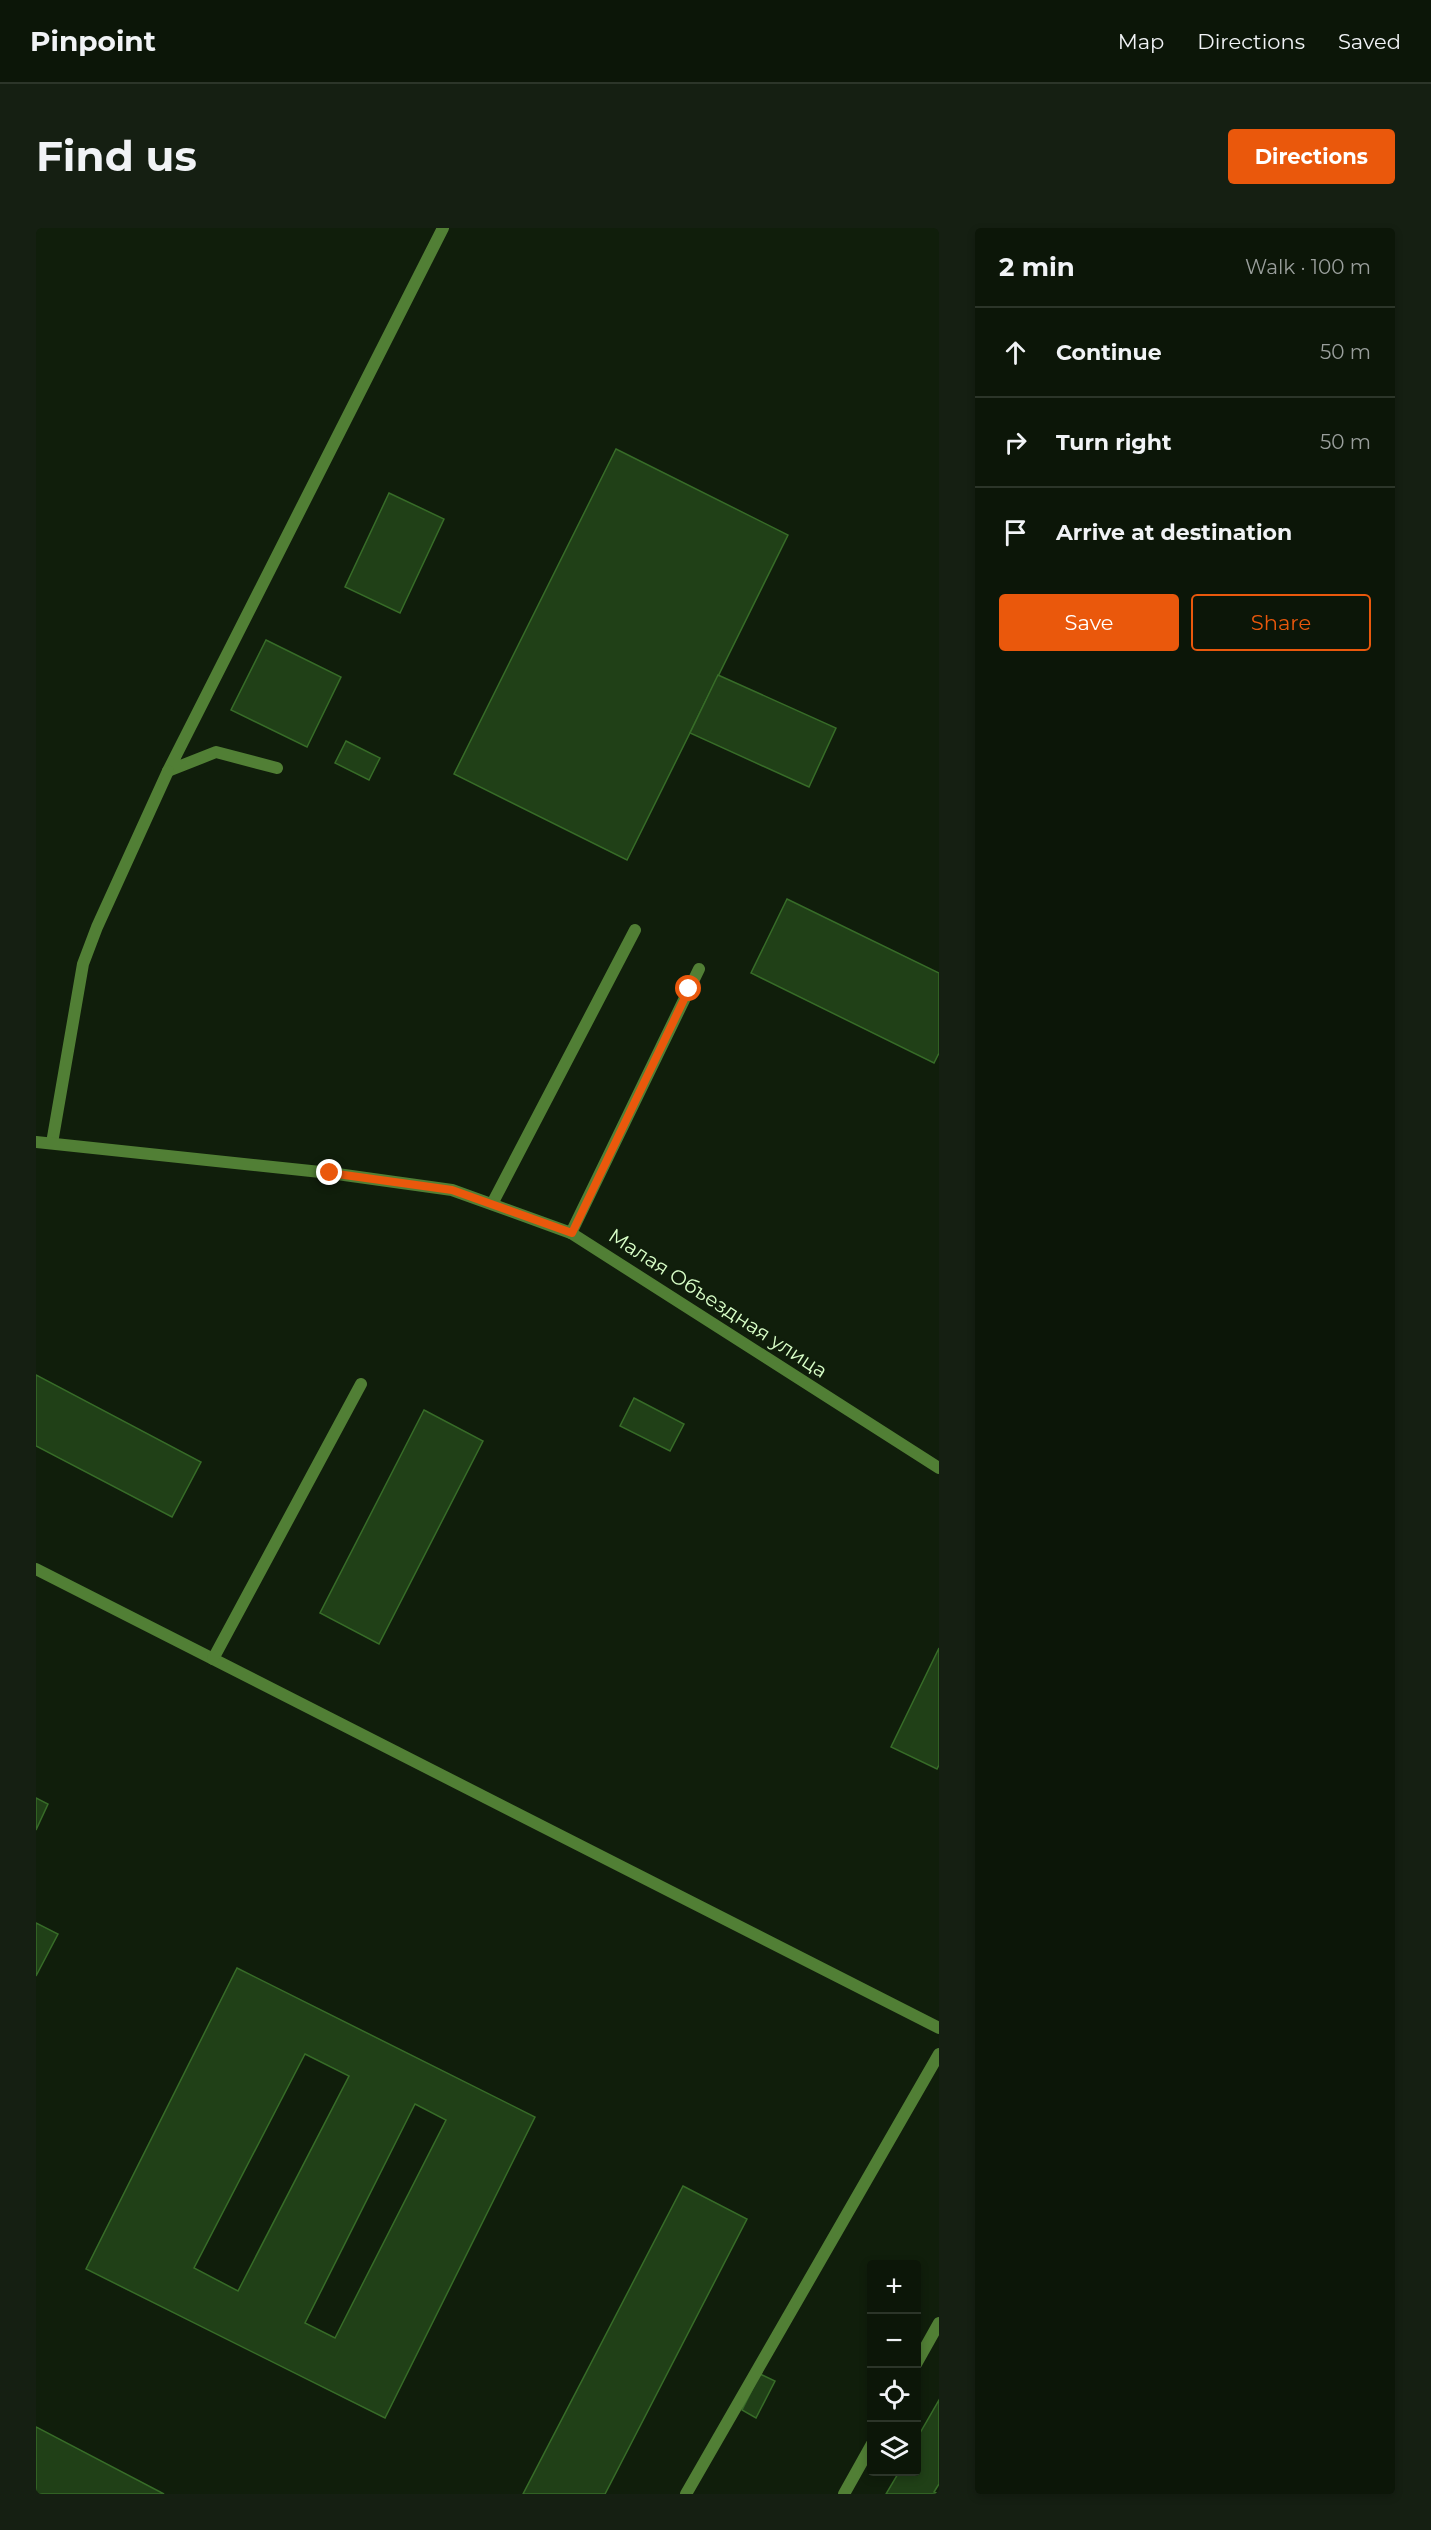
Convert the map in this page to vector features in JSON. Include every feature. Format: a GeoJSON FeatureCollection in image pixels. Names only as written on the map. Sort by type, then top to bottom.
{"type":"FeatureCollection","features":[{"type":"Feature","properties":{"kind":"street"},"geometry":{"type":"LineString","coordinates":[[51,1143],[83,964],[97,927],[168,771],[443,228]]}},
{"type":"Feature","properties":{"kind":"street"},"geometry":{"type":"LineString","coordinates":[[168,771],[216,752],[277,768]]}},
{"type":"Feature","properties":{"kind":"street"},"geometry":{"type":"LineString","coordinates":[[492,1204],[635,930]]}},
{"type":"Feature","properties":{"kind":"street"},"geometry":{"type":"LineString","coordinates":[[572,1233],[699,969]]}},
{"type":"Feature","properties":{"kind":"street","name":"Малая Объездная улица"},"geometry":{"type":"LineString","coordinates":[[36,1142],[330,1173],[441,1188],[492,1204],[572,1233],[939,1468]]}},
{"type":"Feature","properties":{"kind":"street"},"geometry":{"type":"LineString","coordinates":[[213,1659],[361,1384]]}},
{"type":"Feature","properties":{"kind":"street"},"geometry":{"type":"LineString","coordinates":[[36,1569],[939,2028]]}},
{"type":"Feature","properties":{"kind":"street"},"geometry":{"type":"LineString","coordinates":[[686,2494],[939,2054]]}},
{"type":"Feature","properties":{"kind":"street"},"geometry":{"type":"LineString","coordinates":[[921,2355],[939,2322]]}},
{"type":"Feature","properties":{"kind":"street"},"geometry":{"type":"LineString","coordinates":[[844,2494],[867,2453]]}},
{"type":"Feature","properties":{"kind":"building"},"geometry":{"type":"Polygon","coordinates":[[[616,449],[788,535],[627,860],[454,774],[616,449]]]}},
{"type":"Feature","properties":{"kind":"building"},"geometry":{"type":"Polygon","coordinates":[[[389,493],[444,519],[400,613],[345,587],[389,493]]]}},
{"type":"Feature","properties":{"kind":"building"},"geometry":{"type":"Polygon","coordinates":[[[266,640],[341,677],[307,747],[231,710],[266,640]]]}},
{"type":"Feature","properties":{"kind":"building"},"geometry":{"type":"Polygon","coordinates":[[[718,675],[836,728],[809,787],[690,733],[718,675]]]}},
{"type":"Feature","properties":{"kind":"building"},"geometry":{"type":"Polygon","coordinates":[[[346,741],[380,758],[369,780],[335,763],[346,741]]]}},
{"type":"Feature","properties":{"kind":"building"},"geometry":{"type":"Polygon","coordinates":[[[787,899],[939,973],[939,1053],[934,1063],[751,973],[787,899]]]}},
{"type":"Feature","properties":{"kind":"building"},"geometry":{"type":"Polygon","coordinates":[[[36,1375],[201,1462],[172,1517],[36,1446],[36,1375]]]}},
{"type":"Feature","properties":{"kind":"building"},"geometry":{"type":"Polygon","coordinates":[[[634,1398],[684,1424],[670,1451],[620,1426],[634,1398]]]}},
{"type":"Feature","properties":{"kind":"building"},"geometry":{"type":"Polygon","coordinates":[[[424,1410],[483,1441],[379,1644],[320,1613],[424,1410]]]}},
{"type":"Feature","properties":{"kind":"building"},"geometry":{"type":"Polygon","coordinates":[[[939,1648],[939,1765],[937,1769],[891,1747],[939,1648]]]}},
{"type":"Feature","properties":{"kind":"building"},"geometry":{"type":"Polygon","coordinates":[[[36,1798],[48,1804],[36,1830],[36,1798]]]}},
{"type":"Feature","properties":{"kind":"building"},"geometry":{"type":"Polygon","coordinates":[[[36,1923],[58,1934],[36,1976],[36,1923]]]}},
{"type":"Feature","properties":{"kind":"building"},"geometry":{"type":"Polygon","coordinates":[[[237,1968],[535,2117],[385,2418],[86,2269],[237,1968]],[[305,2054],[194,2268],[238,2291],[349,2076],[305,2054]],[[415,2104],[305,2323],[335,2338],[446,2120],[415,2104]]]}},
{"type":"Feature","properties":{"kind":"building"},"geometry":{"type":"Polygon","coordinates":[[[683,2186],[747,2219],[605,2494],[523,2494],[683,2186]]]}},
{"type":"Feature","properties":{"kind":"building"},"geometry":{"type":"Polygon","coordinates":[[[760,2374],[775,2381],[756,2418],[742,2410],[760,2374]]]}},
{"type":"Feature","properties":{"kind":"building"},"geometry":{"type":"Polygon","coordinates":[[[939,2400],[939,2484],[934,2492],[938,2494],[886,2494],[897,2476],[921,2476],[921,2431],[939,2400]]]}},
{"type":"Feature","properties":{"kind":"building"},"geometry":{"type":"Polygon","coordinates":[[[36,2427],[164,2494],[36,2494],[36,2427]]]}},
{"type":"Feature","properties":{"kind":"route"},"geometry":{"type":"LineString","coordinates":[[330,1173],[452,1190],[572,1233],[689,989]]}}]}
